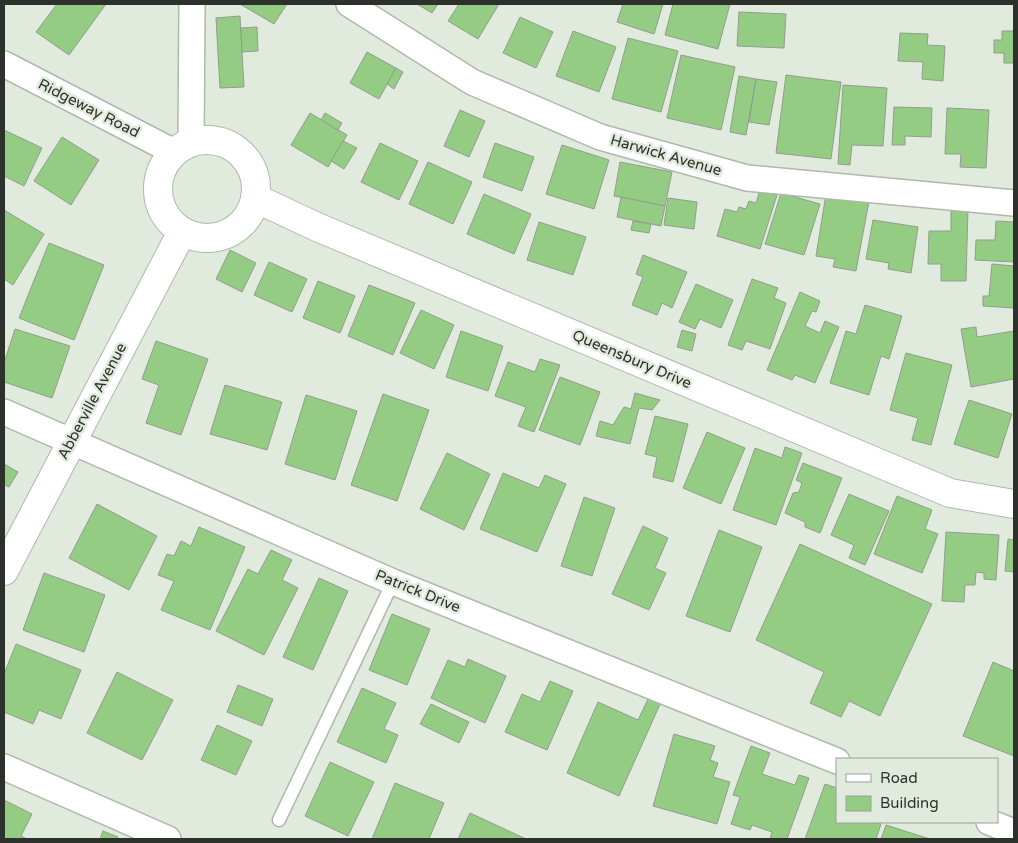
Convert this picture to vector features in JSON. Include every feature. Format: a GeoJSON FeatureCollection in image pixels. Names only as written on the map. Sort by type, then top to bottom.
{"type":"FeatureCollection","features":[{"type":"Feature","properties":{"kind":"street"},"geometry":{"type":"LineString","coordinates":[[182,147],[192,4]]}},
{"type":"Feature","properties":{"kind":"street","name":"Harwick Avenue"},"geometry":{"type":"LineString","coordinates":[[349,4],[472,82],[600,136],[746,178],[1014,203]]}},
{"type":"Feature","properties":{"kind":"street","name":"Ridgeway Road"},"geometry":{"type":"LineString","coordinates":[[4,64],[182,147]]}},
{"type":"Feature","properties":{"kind":"street"},"geometry":{"type":"LineString","coordinates":[[210,140],[226,144],[240,153],[250,166],[256,182],[255,198],[250,213],[240,226],[227,234],[212,238],[196,237],[182,232],[170,222],[161,209],[157,194],[158,178],[164,164],[182,147],[210,140]]}},
{"type":"Feature","properties":{"kind":"street","name":"Queensbury Drive"},"geometry":{"type":"LineString","coordinates":[[255,198],[316,228],[950,493],[1014,504]]}},
{"type":"Feature","properties":{"kind":"street","name":"Abberville Avenue"},"geometry":{"type":"LineString","coordinates":[[4,571],[182,232]]}},
{"type":"Feature","properties":{"kind":"street","name":"Patrick Drive"},"geometry":{"type":"LineString","coordinates":[[4,412],[393,582],[836,760]]}},
{"type":"Feature","properties":{"kind":"street"},"geometry":{"type":"LineString","coordinates":[[4,767],[168,839]]}},
{"type":"Feature","properties":{"kind":"street"},"geometry":{"type":"LineString","coordinates":[[991,823],[1014,832]]}},
{"type":"Feature","properties":{"kind":"lane"},"geometry":{"type":"LineString","coordinates":[[279,820],[393,582]]}},
{"type":"Feature","properties":{"kind":"building"},"geometry":{"type":"Polygon","coordinates":[[[57,4],[106,4],[69,55],[36,32],[57,4]]]}},
{"type":"Feature","properties":{"kind":"building"},"geometry":{"type":"Polygon","coordinates":[[[240,4],[287,4],[274,24],[240,4]]]}},
{"type":"Feature","properties":{"kind":"building"},"geometry":{"type":"Polygon","coordinates":[[[417,4],[438,4],[432,13],[417,4]]]}},
{"type":"Feature","properties":{"kind":"building"},"geometry":{"type":"Polygon","coordinates":[[[459,4],[499,4],[478,39],[448,21],[459,4]]]}},
{"type":"Feature","properties":{"kind":"building"},"geometry":{"type":"Polygon","coordinates":[[[623,4],[663,4],[654,34],[617,22],[623,4]]]}},
{"type":"Feature","properties":{"kind":"building"},"geometry":{"type":"Polygon","coordinates":[[[673,4],[730,4],[718,49],[665,35],[673,4]]]}},
{"type":"Feature","properties":{"kind":"building"},"geometry":{"type":"Polygon","coordinates":[[[739,12],[786,14],[784,48],[737,46],[739,12]]]}},
{"type":"Feature","properties":{"kind":"building"},"geometry":{"type":"Polygon","coordinates":[[[240,16],[244,87],[220,88],[216,18],[240,16]]]}},
{"type":"Feature","properties":{"kind":"building"},"geometry":{"type":"Polygon","coordinates":[[[520,17],[553,32],[536,68],[503,53],[520,17]]]}},
{"type":"Feature","properties":{"kind":"building"},"geometry":{"type":"Polygon","coordinates":[[[257,27],[258,51],[242,52],[241,28],[257,27]]]}},
{"type":"Feature","properties":{"kind":"building"},"geometry":{"type":"Polygon","coordinates":[[[573,31],[616,47],[599,92],[556,76],[573,31]]]}},
{"type":"Feature","properties":{"kind":"building"},"geometry":{"type":"Polygon","coordinates":[[[1002,31],[1014,31],[1014,63],[1004,63],[1004,53],[994,53],[994,40],[1002,40],[1002,31]]]}},
{"type":"Feature","properties":{"kind":"building"},"geometry":{"type":"Polygon","coordinates":[[[900,33],[928,34],[927,45],[945,46],[943,81],[922,79],[923,62],[898,61],[900,33]]]}},
{"type":"Feature","properties":{"kind":"building"},"geometry":{"type":"Polygon","coordinates":[[[628,38],[678,51],[661,112],[612,99],[628,38]]]}},
{"type":"Feature","properties":{"kind":"building"},"geometry":{"type":"Polygon","coordinates":[[[367,52],[396,68],[379,99],[350,83],[367,52]]]}},
{"type":"Feature","properties":{"kind":"building"},"geometry":{"type":"Polygon","coordinates":[[[681,55],[735,67],[721,130],[667,118],[681,55]]]}},
{"type":"Feature","properties":{"kind":"building"},"geometry":{"type":"Polygon","coordinates":[[[396,68],[403,72],[394,89],[387,84],[396,68]]]}},
{"type":"Feature","properties":{"kind":"building"},"geometry":{"type":"Polygon","coordinates":[[[786,75],[841,82],[831,159],[776,153],[786,75]]]}},
{"type":"Feature","properties":{"kind":"building"},"geometry":{"type":"Polygon","coordinates":[[[739,76],[756,79],[746,135],[730,132],[739,76]]]}},
{"type":"Feature","properties":{"kind":"building"},"geometry":{"type":"Polygon","coordinates":[[[756,79],[777,82],[769,125],[749,122],[756,79]]]}},
{"type":"Feature","properties":{"kind":"building"},"geometry":{"type":"Polygon","coordinates":[[[843,85],[887,88],[883,146],[852,145],[850,165],[838,164],[843,85]]]}},
{"type":"Feature","properties":{"kind":"building"},"geometry":{"type":"Polygon","coordinates":[[[894,107],[932,108],[931,137],[905,136],[905,145],[892,145],[894,107]]]}},
{"type":"Feature","properties":{"kind":"building"},"geometry":{"type":"Polygon","coordinates":[[[947,108],[989,110],[986,168],[960,167],[961,154],[945,154],[947,108]]]}},
{"type":"Feature","properties":{"kind":"building"},"geometry":{"type":"Polygon","coordinates":[[[460,110],[485,121],[469,157],[444,146],[460,110]]]}},
{"type":"Feature","properties":{"kind":"building"},"geometry":{"type":"Polygon","coordinates":[[[310,113],[347,135],[328,167],[291,145],[310,113]]]}},
{"type":"Feature","properties":{"kind":"building"},"geometry":{"type":"Polygon","coordinates":[[[325,113],[342,123],[338,130],[321,120],[325,113]]]}},
{"type":"Feature","properties":{"kind":"building"},"geometry":{"type":"Polygon","coordinates":[[[4,130],[42,148],[24,186],[4,176],[4,130]]]}},
{"type":"Feature","properties":{"kind":"building"},"geometry":{"type":"Polygon","coordinates":[[[62,137],[99,160],[71,205],[34,181],[62,137]]]}},
{"type":"Feature","properties":{"kind":"building"},"geometry":{"type":"Polygon","coordinates":[[[343,141],[357,148],[344,169],[331,161],[343,141]]]}},
{"type":"Feature","properties":{"kind":"building"},"geometry":{"type":"Polygon","coordinates":[[[380,143],[418,161],[399,200],[361,182],[380,143]]]}},
{"type":"Feature","properties":{"kind":"building"},"geometry":{"type":"Polygon","coordinates":[[[495,143],[534,157],[522,191],[483,177],[495,143]]]}},
{"type":"Feature","properties":{"kind":"building"},"geometry":{"type":"Polygon","coordinates":[[[562,145],[609,160],[594,209],[546,194],[562,145]]]}},
{"type":"Feature","properties":{"kind":"building"},"geometry":{"type":"Polygon","coordinates":[[[428,162],[472,182],[453,224],[409,204],[428,162]]]}},
{"type":"Feature","properties":{"kind":"building"},"geometry":{"type":"Polygon","coordinates":[[[620,162],[672,172],[665,206],[614,196],[620,162]]]}},
{"type":"Feature","properties":{"kind":"building"},"geometry":{"type":"Polygon","coordinates":[[[760,190],[777,195],[760,249],[717,236],[725,209],[737,212],[739,207],[746,209],[749,201],[756,203],[760,190]]]}},
{"type":"Feature","properties":{"kind":"building"},"geometry":{"type":"Polygon","coordinates":[[[781,193],[820,204],[804,255],[765,244],[781,193]]]}},
{"type":"Feature","properties":{"kind":"building"},"geometry":{"type":"Polygon","coordinates":[[[484,194],[531,214],[514,254],[467,234],[484,194]]]}},
{"type":"Feature","properties":{"kind":"building"},"geometry":{"type":"Polygon","coordinates":[[[826,194],[869,201],[856,271],[833,267],[835,259],[816,256],[826,194]]]}},
{"type":"Feature","properties":{"kind":"building"},"geometry":{"type":"Polygon","coordinates":[[[621,197],[665,206],[661,226],[617,217],[621,197]]]}},
{"type":"Feature","properties":{"kind":"building"},"geometry":{"type":"Polygon","coordinates":[[[668,198],[697,202],[694,229],[664,225],[668,198]]]}},
{"type":"Feature","properties":{"kind":"building"},"geometry":{"type":"Polygon","coordinates":[[[951,209],[968,209],[966,281],[941,281],[941,264],[928,264],[929,231],[951,231],[951,209]]]}},
{"type":"Feature","properties":{"kind":"building"},"geometry":{"type":"Polygon","coordinates":[[[4,210],[44,234],[13,285],[4,279],[4,210]]]}},
{"type":"Feature","properties":{"kind":"building"},"geometry":{"type":"Polygon","coordinates":[[[873,220],[918,227],[911,273],[888,269],[889,263],[866,259],[873,220]]]}},
{"type":"Feature","properties":{"kind":"building"},"geometry":{"type":"Polygon","coordinates":[[[633,221],[651,224],[649,233],[631,230],[633,221]]]}},
{"type":"Feature","properties":{"kind":"building"},"geometry":{"type":"Polygon","coordinates":[[[996,221],[1014,222],[1014,262],[975,260],[976,240],[995,240],[996,221]]]}},
{"type":"Feature","properties":{"kind":"building"},"geometry":{"type":"Polygon","coordinates":[[[539,222],[586,237],[573,275],[527,260],[539,222]]]}},
{"type":"Feature","properties":{"kind":"building"},"geometry":{"type":"Polygon","coordinates":[[[49,243],[104,265],[74,340],[19,318],[49,243]]]}},
{"type":"Feature","properties":{"kind":"building"},"geometry":{"type":"Polygon","coordinates":[[[230,250],[256,263],[242,292],[216,279],[230,250]]]}},
{"type":"Feature","properties":{"kind":"building"},"geometry":{"type":"Polygon","coordinates":[[[643,255],[687,272],[672,308],[662,303],[657,315],[632,305],[643,277],[636,274],[643,255]]]}},
{"type":"Feature","properties":{"kind":"building"},"geometry":{"type":"Polygon","coordinates":[[[269,262],[307,279],[292,312],[254,295],[269,262]]]}},
{"type":"Feature","properties":{"kind":"building"},"geometry":{"type":"Polygon","coordinates":[[[992,264],[1014,266],[1014,308],[983,306],[983,296],[989,296],[992,264]]]}},
{"type":"Feature","properties":{"kind":"building"},"geometry":{"type":"Polygon","coordinates":[[[752,279],[778,288],[774,298],[786,303],[770,349],[746,341],[742,350],[728,345],[752,279]]]}},
{"type":"Feature","properties":{"kind":"building"},"geometry":{"type":"Polygon","coordinates":[[[318,281],[355,296],[340,333],[303,318],[318,281]]]}},
{"type":"Feature","properties":{"kind":"building"},"geometry":{"type":"Polygon","coordinates":[[[696,284],[733,300],[721,328],[700,319],[695,329],[679,322],[696,284]]]}},
{"type":"Feature","properties":{"kind":"building"},"geometry":{"type":"Polygon","coordinates":[[[369,285],[415,303],[393,355],[348,336],[369,285]]]}},
{"type":"Feature","properties":{"kind":"building"},"geometry":{"type":"Polygon","coordinates":[[[800,292],[820,301],[816,312],[812,311],[805,326],[820,333],[825,321],[839,327],[815,383],[795,375],[792,380],[767,370],[800,292]]]}},
{"type":"Feature","properties":{"kind":"building"},"geometry":{"type":"Polygon","coordinates":[[[865,305],[902,316],[889,359],[881,356],[869,395],[830,383],[846,331],[856,334],[865,305]]]}},
{"type":"Feature","properties":{"kind":"building"},"geometry":{"type":"Polygon","coordinates":[[[421,310],[454,325],[434,369],[400,353],[421,310]]]}},
{"type":"Feature","properties":{"kind":"building"},"geometry":{"type":"Polygon","coordinates":[[[976,327],[977,337],[1014,331],[1014,379],[971,387],[961,329],[976,327]]]}},
{"type":"Feature","properties":{"kind":"building"},"geometry":{"type":"Polygon","coordinates":[[[15,329],[70,346],[52,398],[4,382],[4,363],[15,329]]]}},
{"type":"Feature","properties":{"kind":"building"},"geometry":{"type":"Polygon","coordinates":[[[682,330],[696,334],[692,351],[677,347],[682,330]]]}},
{"type":"Feature","properties":{"kind":"building"},"geometry":{"type":"Polygon","coordinates":[[[461,331],[503,346],[488,391],[446,377],[461,331]]]}},
{"type":"Feature","properties":{"kind":"building"},"geometry":{"type":"Polygon","coordinates":[[[156,341],[208,359],[181,435],[146,423],[159,385],[142,379],[156,341]]]}},
{"type":"Feature","properties":{"kind":"building"},"geometry":{"type":"Polygon","coordinates":[[[906,353],[952,365],[931,445],[912,440],[918,418],[890,410],[906,353]]]}},
{"type":"Feature","properties":{"kind":"building"},"geometry":{"type":"Polygon","coordinates":[[[540,359],[560,365],[534,432],[518,426],[526,407],[495,396],[508,362],[535,372],[540,359]]]}},
{"type":"Feature","properties":{"kind":"building"},"geometry":{"type":"Polygon","coordinates":[[[560,377],[600,392],[580,445],[539,430],[560,377]]]}},
{"type":"Feature","properties":{"kind":"building"},"geometry":{"type":"Polygon","coordinates":[[[225,385],[282,402],[267,450],[210,434],[225,385]]]}},
{"type":"Feature","properties":{"kind":"building"},"geometry":{"type":"Polygon","coordinates":[[[635,393],[660,400],[652,410],[639,408],[630,444],[596,436],[600,421],[613,425],[624,407],[631,409],[635,393]]]}},
{"type":"Feature","properties":{"kind":"building"},"geometry":{"type":"Polygon","coordinates":[[[383,394],[429,410],[397,501],[351,485],[383,394]]]}},
{"type":"Feature","properties":{"kind":"building"},"geometry":{"type":"Polygon","coordinates":[[[306,395],[357,411],[335,480],[285,464],[306,395]]]}},
{"type":"Feature","properties":{"kind":"building"},"geometry":{"type":"Polygon","coordinates":[[[969,400],[1012,414],[998,458],[954,444],[969,400]]]}},
{"type":"Feature","properties":{"kind":"building"},"geometry":{"type":"Polygon","coordinates":[[[655,416],[688,424],[673,482],[653,477],[657,457],[645,454],[655,416]]]}},
{"type":"Feature","properties":{"kind":"building"},"geometry":{"type":"Polygon","coordinates":[[[707,432],[745,448],[721,504],[683,488],[707,432]]]}},
{"type":"Feature","properties":{"kind":"building"},"geometry":{"type":"Polygon","coordinates":[[[785,447],[802,453],[776,525],[733,510],[755,448],[782,458],[785,447]]]}},
{"type":"Feature","properties":{"kind":"building"},"geometry":{"type":"Polygon","coordinates":[[[447,453],[490,474],[464,530],[420,509],[447,453]]]}},
{"type":"Feature","properties":{"kind":"building"},"geometry":{"type":"Polygon","coordinates":[[[803,463],[842,478],[820,533],[805,527],[805,522],[785,513],[793,493],[799,492],[802,483],[796,480],[803,463]]]}},
{"type":"Feature","properties":{"kind":"building"},"geometry":{"type":"Polygon","coordinates":[[[4,464],[18,472],[9,487],[4,485],[4,464]]]}},
{"type":"Feature","properties":{"kind":"building"},"geometry":{"type":"Polygon","coordinates":[[[503,473],[539,488],[545,475],[566,484],[537,552],[480,529],[503,473]]]}},
{"type":"Feature","properties":{"kind":"building"},"geometry":{"type":"Polygon","coordinates":[[[849,494],[889,511],[865,565],[849,558],[854,545],[831,535],[849,494]]]}},
{"type":"Feature","properties":{"kind":"building"},"geometry":{"type":"Polygon","coordinates":[[[897,496],[932,510],[925,529],[938,534],[922,573],[874,554],[897,496]]]}},
{"type":"Feature","properties":{"kind":"building"},"geometry":{"type":"Polygon","coordinates":[[[584,497],[615,508],[592,576],[561,566],[584,497]]]}},
{"type":"Feature","properties":{"kind":"building"},"geometry":{"type":"Polygon","coordinates":[[[97,504],[157,536],[129,590],[69,558],[97,504]]]}},
{"type":"Feature","properties":{"kind":"building"},"geometry":{"type":"Polygon","coordinates":[[[643,526],[668,538],[655,568],[666,573],[649,610],[612,594],[643,526]]]}},
{"type":"Feature","properties":{"kind":"building"},"geometry":{"type":"Polygon","coordinates":[[[199,527],[245,547],[210,630],[161,610],[174,581],[158,575],[167,554],[174,556],[181,541],[191,546],[199,527]]]}},
{"type":"Feature","properties":{"kind":"building"},"geometry":{"type":"Polygon","coordinates":[[[719,530],[762,547],[730,632],[686,616],[719,530]]]}},
{"type":"Feature","properties":{"kind":"building"},"geometry":{"type":"Polygon","coordinates":[[[946,532],[999,535],[996,580],[984,579],[984,573],[976,572],[975,585],[965,585],[964,602],[942,601],[946,532]]]}},
{"type":"Feature","properties":{"kind":"building"},"geometry":{"type":"Polygon","coordinates":[[[1008,539],[1014,540],[1014,572],[1005,571],[1008,539]]]}},
{"type":"Feature","properties":{"kind":"building"},"geometry":{"type":"Polygon","coordinates":[[[800,544],[932,604],[880,716],[849,701],[841,717],[810,703],[824,672],[756,640],[800,544]]]}},
{"type":"Feature","properties":{"kind":"building"},"geometry":{"type":"Polygon","coordinates":[[[271,550],[292,560],[282,580],[298,588],[264,655],[216,631],[248,569],[258,574],[271,550]]]}},
{"type":"Feature","properties":{"kind":"building"},"geometry":{"type":"Polygon","coordinates":[[[44,573],[105,595],[84,652],[23,630],[44,573]]]}},
{"type":"Feature","properties":{"kind":"building"},"geometry":{"type":"Polygon","coordinates":[[[319,578],[348,591],[313,670],[283,657],[319,578]]]}},
{"type":"Feature","properties":{"kind":"building"},"geometry":{"type":"Polygon","coordinates":[[[392,614],[430,629],[407,685],[369,670],[392,614]]]}},
{"type":"Feature","properties":{"kind":"building"},"geometry":{"type":"Polygon","coordinates":[[[16,644],[81,670],[61,719],[39,710],[33,724],[4,712],[4,674],[16,644]]]}},
{"type":"Feature","properties":{"kind":"building"},"geometry":{"type":"Polygon","coordinates":[[[468,659],[506,676],[485,723],[431,698],[448,660],[465,667],[468,659]]]}},
{"type":"Feature","properties":{"kind":"building"},"geometry":{"type":"Polygon","coordinates":[[[993,662],[1014,671],[1014,756],[963,736],[993,662]]]}},
{"type":"Feature","properties":{"kind":"building"},"geometry":{"type":"Polygon","coordinates":[[[117,672],[173,700],[142,760],[87,733],[117,672]]]}},
{"type":"Feature","properties":{"kind":"building"},"geometry":{"type":"Polygon","coordinates":[[[550,681],[573,691],[547,750],[505,732],[522,694],[540,702],[550,681]]]}},
{"type":"Feature","properties":{"kind":"building"},"geometry":{"type":"Polygon","coordinates":[[[238,685],[273,699],[262,726],[227,712],[238,685]]]}},
{"type":"Feature","properties":{"kind":"building"},"geometry":{"type":"Polygon","coordinates":[[[362,688],[396,703],[384,729],[398,735],[386,763],[337,742],[362,688]]]}},
{"type":"Feature","properties":{"kind":"building"},"geometry":{"type":"Polygon","coordinates":[[[649,697],[661,702],[619,796],[567,773],[598,702],[638,720],[649,697]]]}},
{"type":"Feature","properties":{"kind":"building"},"geometry":{"type":"Polygon","coordinates":[[[431,704],[469,722],[459,743],[420,724],[431,704]]]}},
{"type":"Feature","properties":{"kind":"building"},"geometry":{"type":"Polygon","coordinates":[[[217,725],[252,741],[236,775],[201,760],[217,725]]]}},
{"type":"Feature","properties":{"kind":"building"},"geometry":{"type":"Polygon","coordinates":[[[674,734],[715,746],[710,760],[718,763],[713,777],[730,782],[717,824],[653,806],[674,734]]]}},
{"type":"Feature","properties":{"kind":"building"},"geometry":{"type":"Polygon","coordinates":[[[751,746],[770,753],[762,774],[795,785],[799,775],[809,778],[787,839],[770,839],[772,832],[752,825],[750,830],[731,824],[740,797],[733,795],[751,746]]]}},
{"type":"Feature","properties":{"kind":"building"},"geometry":{"type":"Polygon","coordinates":[[[330,762],[374,782],[348,836],[305,816],[330,762]]]}},
{"type":"Feature","properties":{"kind":"building"},"geometry":{"type":"Polygon","coordinates":[[[395,783],[444,803],[429,839],[372,839],[395,783]]]}},
{"type":"Feature","properties":{"kind":"building"},"geometry":{"type":"Polygon","coordinates":[[[825,784],[836,788],[836,823],[881,824],[876,839],[805,839],[825,784]]]}},
{"type":"Feature","properties":{"kind":"building"},"geometry":{"type":"Polygon","coordinates":[[[4,800],[32,814],[21,836],[27,839],[4,839],[4,800]]]}},
{"type":"Feature","properties":{"kind":"building"},"geometry":{"type":"Polygon","coordinates":[[[470,813],[526,839],[458,839],[470,813]]]}},
{"type":"Feature","properties":{"kind":"building"},"geometry":{"type":"Polygon","coordinates":[[[886,825],[930,839],[881,839],[886,825]]]}},
{"type":"Feature","properties":{"kind":"building"},"geometry":{"type":"Polygon","coordinates":[[[103,831],[118,837],[117,839],[100,839],[103,831]]]}}]}
